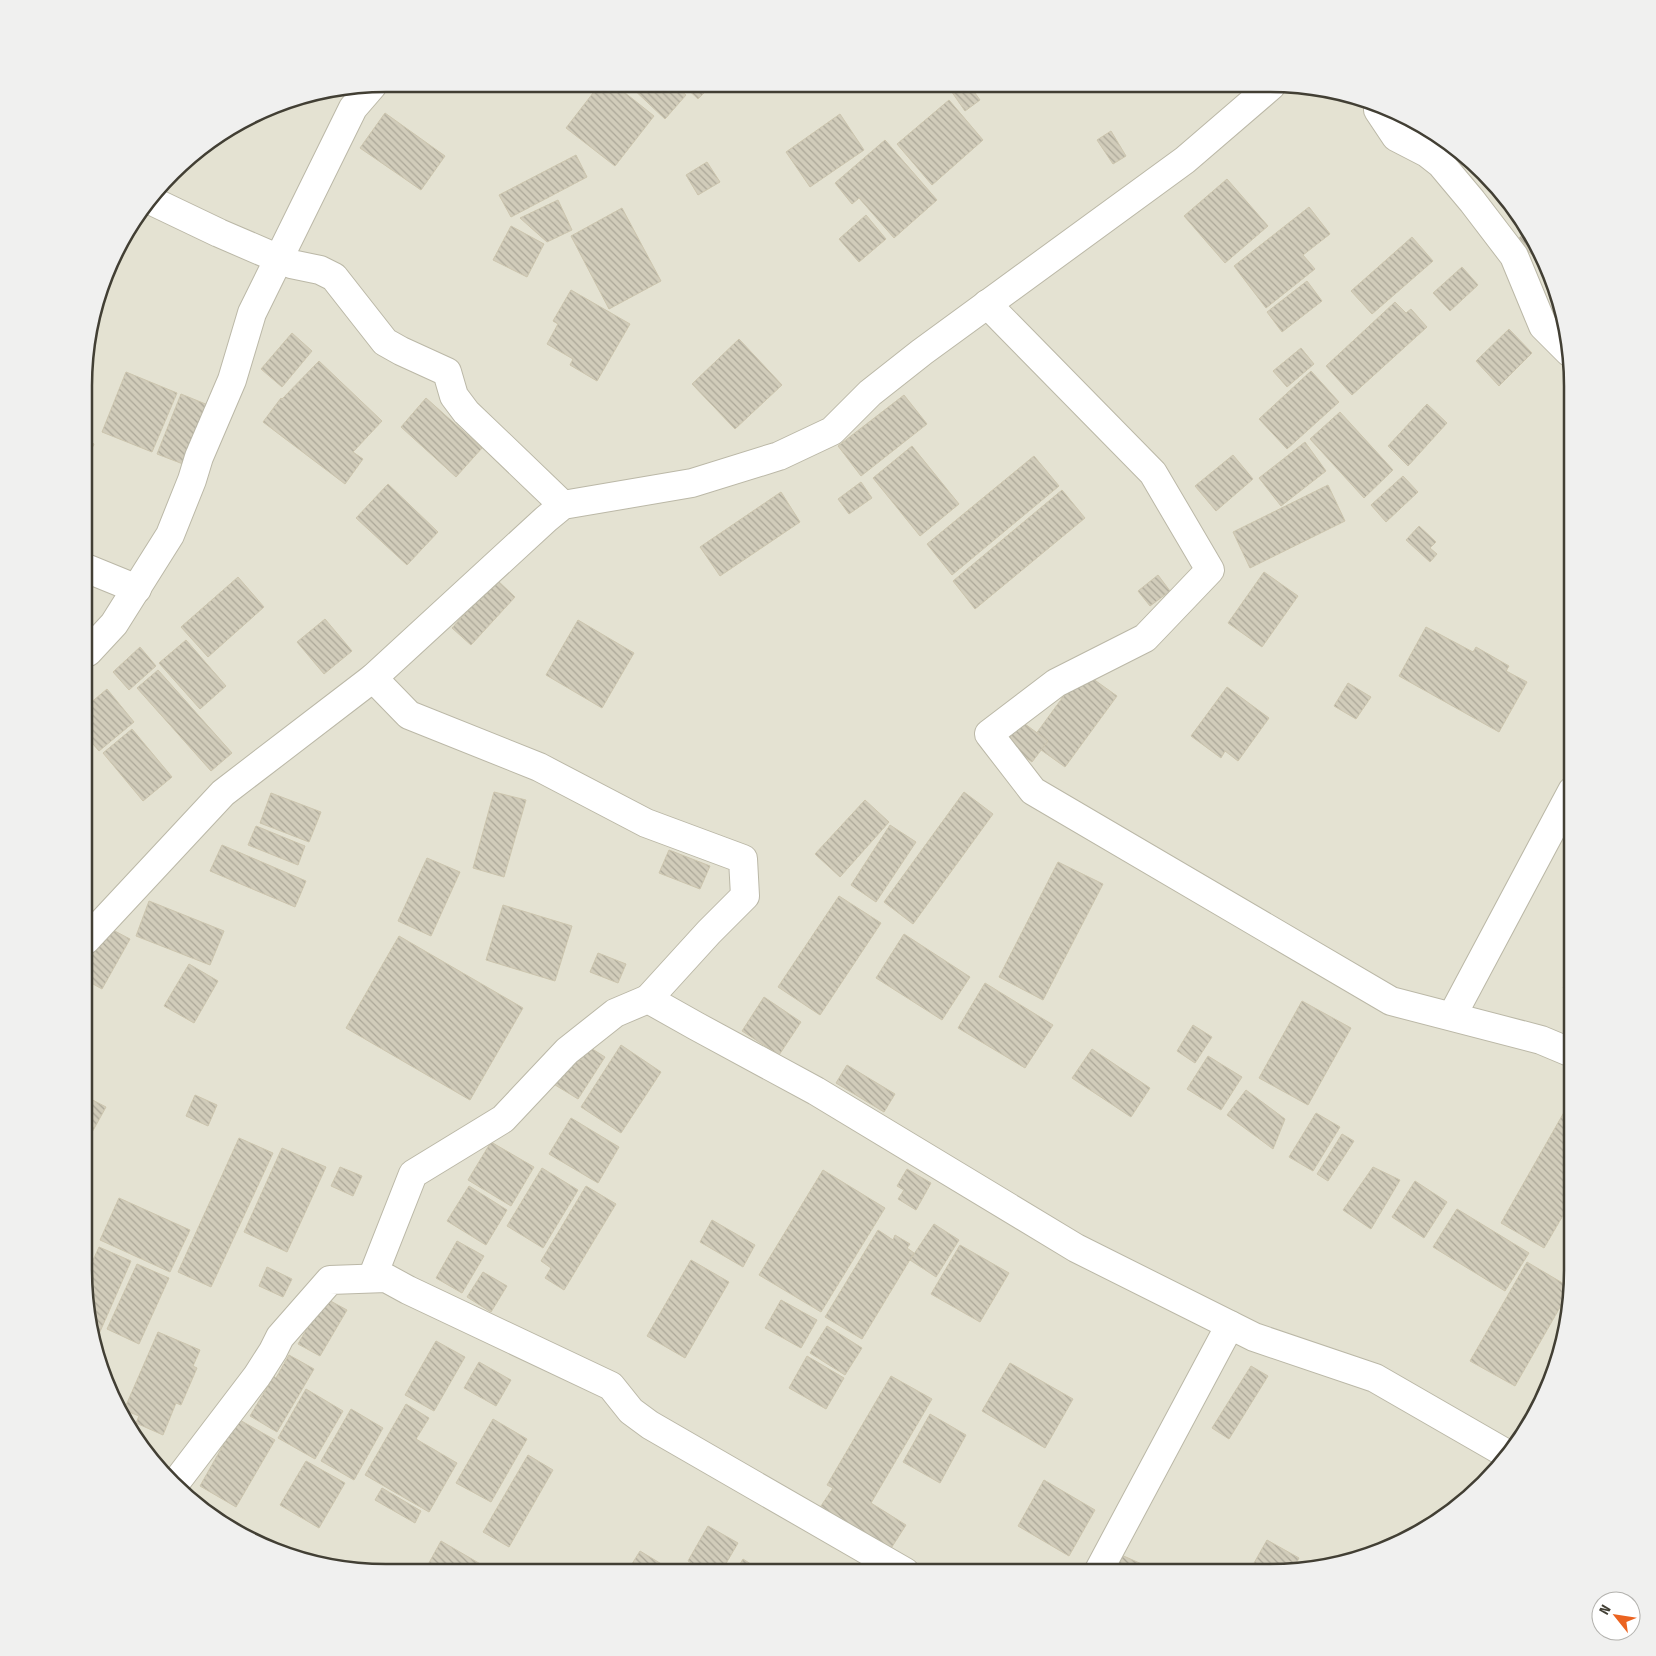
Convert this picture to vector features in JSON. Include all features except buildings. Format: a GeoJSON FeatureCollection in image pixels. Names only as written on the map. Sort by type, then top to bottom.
{"type":"FeatureCollection","features":[{"type":"Feature","properties":{"kind":"street"},"geometry":{"type":"LineString","coordinates":[[92,934],[223,793],[373,678],[546,519],[564,505],[692,482],[779,456],[832,430],[870,393],[922,352],[1185,160],[1264,92]]}},
{"type":"Feature","properties":{"kind":"street"},"geometry":{"type":"LineString","coordinates":[[92,648],[114,624],[170,535],[202,450],[232,380],[252,313],[353,108],[366,93]]}},
{"type":"Feature","properties":{"kind":"street"},"geometry":{"type":"LineString","coordinates":[[1381,115],[1396,137],[1427,153],[1441,164],[1472,201],[1514,256],[1544,326],[1560,344]]}},
{"type":"Feature","properties":{"kind":"street"},"geometry":{"type":"LineString","coordinates":[[157,203],[291,264],[320,270],[334,276],[386,342],[447,372],[454,396],[466,412],[564,505]]}},
{"type":"Feature","properties":{"kind":"street"},"geometry":{"type":"LineString","coordinates":[[987,304],[1153,473],[1210,570],[1145,638],[1056,683],[989,734],[1033,791],[1391,1001],[1541,1040],[1564,1050]]}},
{"type":"Feature","properties":{"kind":"street"},"geometry":{"type":"LineString","coordinates":[[92,571],[137,589]]}},
{"type":"Feature","properties":{"kind":"street"},"geometry":{"type":"LineString","coordinates":[[372,1278],[413,1174],[504,1119],[567,1051],[615,1013],[648,999],[708,932],[745,896],[743,859],[646,823],[538,767],[409,715],[373,678]]}},
{"type":"Feature","properties":{"kind":"street"},"geometry":{"type":"LineString","coordinates":[[1452,1016],[1564,806]]}},
{"type":"Feature","properties":{"kind":"street"},"geometry":{"type":"LineString","coordinates":[[648,999],[816,1091],[1076,1248],[1254,1337],[1375,1378],[1501,1450]]}},
{"type":"Feature","properties":{"kind":"street"},"geometry":{"type":"LineString","coordinates":[[179,1477],[257,1376],[280,1337],[330,1280],[386,1278],[611,1386],[631,1411],[650,1425],[891,1564]]}},
{"type":"Feature","properties":{"kind":"street"},"geometry":{"type":"LineString","coordinates":[[1102,1564],[1230,1325]]}},
{"type":"Feature","properties":{"kind":"shaded area"},"geometry":{"type":"Polygon","coordinates":[[[367,93],[1289,93],[1327,98],[1364,108],[1416,132],[1433,142],[1463,166],[1503,208],[1524,240],[1548,292],[1558,329],[1563,367],[1564,1269],[1558,1327],[1548,1364],[1533,1399],[1514,1433],[1503,1448],[1477,1477],[1448,1503],[1416,1524],[1364,1548],[1327,1558],[1289,1563],[387,1564],[329,1558],[292,1548],[257,1533],[223,1514],[208,1503],[179,1477],[153,1448],[132,1416],[108,1364],[98,1327],[92,1269],[92,387],[98,329],[108,292],[132,240],[153,208],[193,166],[223,142],[274,115],[329,98],[367,93]]]}}]}
